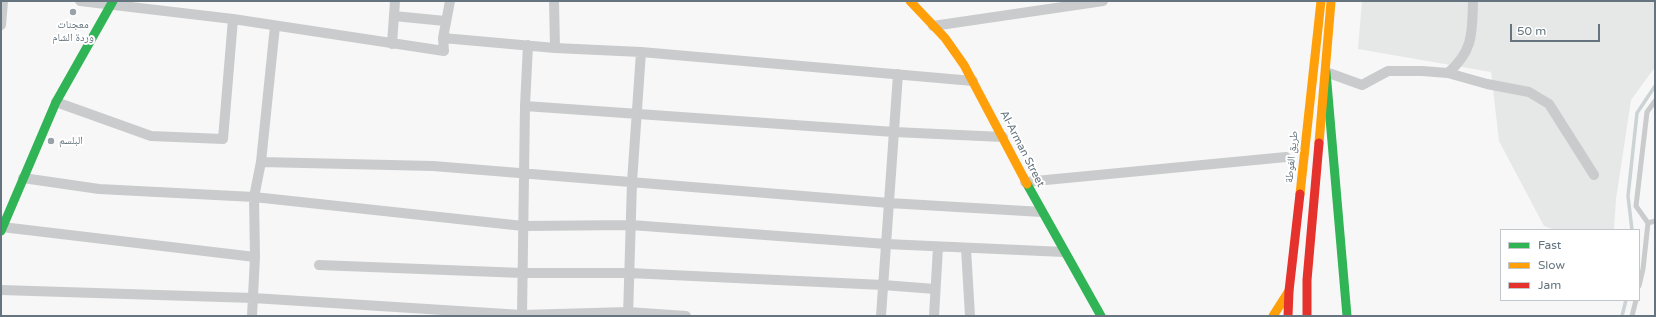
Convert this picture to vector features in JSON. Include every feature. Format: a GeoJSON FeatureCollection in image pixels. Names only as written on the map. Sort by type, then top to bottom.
{"type":"FeatureCollection","features":[{"type":"Feature","properties":{"kind":"main road","name":"Al-Arman Street"},"geometry":{"type":"LineString","coordinates":[[910,1],[954,50],[974,81],[1042,212],[1101,316]]}},
{"type":"Feature","properties":{"kind":"main road","name":"طريق الغوطة"},"geometry":{"type":"LineString","coordinates":[[1288,316],[1289,291],[1322,1]]}},
{"type":"Feature","properties":{"kind":"main road"},"geometry":{"type":"LineString","coordinates":[[1307,316],[1307,280],[1331,1]]}},
{"type":"Feature","properties":{"kind":"main road"},"geometry":{"type":"LineString","coordinates":[[2,229],[56,102],[112,3]]}},
{"type":"Feature","properties":{"kind":"main road"},"geometry":{"type":"LineString","coordinates":[[1326,72],[1347,316]]}},
{"type":"Feature","properties":{"kind":"main road"},"geometry":{"type":"LineString","coordinates":[[1273,316],[1289,291]]}},
{"type":"Feature","properties":{"kind":"street"},"geometry":{"type":"LineString","coordinates":[[1,26],[3,1]]}},
{"type":"Feature","properties":{"kind":"street"},"geometry":{"type":"LineString","coordinates":[[80,1],[112,3],[233,19],[444,51],[443,38],[445,21],[450,1]]}},
{"type":"Feature","properties":{"kind":"street"},"geometry":{"type":"LineString","coordinates":[[392,44],[395,1]]}},
{"type":"Feature","properties":{"kind":"street"},"geometry":{"type":"LineString","coordinates":[[554,1],[555,48]]}},
{"type":"Feature","properties":{"kind":"street"},"geometry":{"type":"LineString","coordinates":[[933,26],[1103,1]]}},
{"type":"Feature","properties":{"kind":"street"},"geometry":{"type":"LineString","coordinates":[[1448,73],[1460,63],[1471,39],[1473,1]]}},
{"type":"Feature","properties":{"kind":"street"},"geometry":{"type":"LineString","coordinates":[[394,16],[445,21]]}},
{"type":"Feature","properties":{"kind":"street"},"geometry":{"type":"LineString","coordinates":[[56,102],[151,136],[222,139],[233,19]]}},
{"type":"Feature","properties":{"kind":"street"},"geometry":{"type":"LineString","coordinates":[[252,316],[256,257],[254,197],[261,162],[275,26]]}},
{"type":"Feature","properties":{"kind":"street"},"geometry":{"type":"LineString","coordinates":[[443,38],[555,48],[641,52],[974,81]]}},
{"type":"Feature","properties":{"kind":"street"},"geometry":{"type":"LineString","coordinates":[[522,315],[525,106],[528,45]]}},
{"type":"Feature","properties":{"kind":"street"},"geometry":{"type":"LineString","coordinates":[[628,314],[632,182],[641,52]]}},
{"type":"Feature","properties":{"kind":"street"},"geometry":{"type":"LineString","coordinates":[[1326,72],[1362,85],[1388,71],[1448,73],[1488,84],[1529,92],[1549,104],[1594,175]]}},
{"type":"Feature","properties":{"kind":"street"},"geometry":{"type":"LineString","coordinates":[[881,316],[898,74]]}},
{"type":"Feature","properties":{"kind":"street"},"geometry":{"type":"LineString","coordinates":[[525,106],[894,132],[1003,137]]}},
{"type":"Feature","properties":{"kind":"street"},"geometry":{"type":"LineString","coordinates":[[1026,182],[1286,157]]}},
{"type":"Feature","properties":{"kind":"street"},"geometry":{"type":"LineString","coordinates":[[261,162],[433,166],[889,203],[1042,212]]}},
{"type":"Feature","properties":{"kind":"street"},"geometry":{"type":"LineString","coordinates":[[23,178],[99,189],[254,197],[523,226],[631,226],[966,249],[1064,252]]}},
{"type":"Feature","properties":{"kind":"street"},"geometry":{"type":"LineString","coordinates":[[2,229],[256,257]]}},
{"type":"Feature","properties":{"kind":"street"},"geometry":{"type":"LineString","coordinates":[[934,316],[938,247]]}},
{"type":"Feature","properties":{"kind":"street"},"geometry":{"type":"LineString","coordinates":[[966,249],[970,316]]}},
{"type":"Feature","properties":{"kind":"street"},"geometry":{"type":"LineString","coordinates":[[319,265],[522,273],[630,273],[883,285],[935,289]]}},
{"type":"Feature","properties":{"kind":"street"},"geometry":{"type":"LineString","coordinates":[[1,290],[253,298],[522,315],[628,314],[686,316]]}},
{"type":"Feature","properties":{"kind":"lane"},"geometry":{"type":"LineString","coordinates":[[1640,282],[1643,269],[1648,223],[1636,206],[1647,112],[1655,101]]}},
{"type":"Feature","properties":{"kind":"lane"},"geometry":{"type":"LineString","coordinates":[[1648,223],[1655,221]]}},
{"type":"Feature","properties":{"kind":"lane"},"geometry":{"type":"LineString","coordinates":[[1632,316],[1636,301]]}},
{"type":"Feature","properties":{"kind":"shaded area"},"geometry":{"type":"Polygon","coordinates":[[[1362,1],[1655,1],[1655,67],[1631,100],[1616,199],[1614,229],[1552,229],[1544,226],[1499,141],[1491,72],[1358,49],[1362,1]]]}},
{"type":"Feature","properties":{"kind":"waterway"},"geometry":{"type":"LineString","coordinates":[[1632,229],[1628,196],[1637,113],[1655,86]]}},
{"type":"Feature","properties":{"kind":"waterway"},"geometry":{"type":"LineString","coordinates":[[1622,316],[1626,301]]}},
{"type":"Feature","properties":{"kind":"traffic: fast"},"geometry":{"type":"LineString","coordinates":[[1,231],[56,102],[113,1]]}},
{"type":"Feature","properties":{"kind":"traffic: fast"},"geometry":{"type":"LineString","coordinates":[[1326,72],[1347,316]]}},
{"type":"Feature","properties":{"kind":"traffic: fast"},"geometry":{"type":"LineString","coordinates":[[1027,184],[1101,316]]}},
{"type":"Feature","properties":{"kind":"traffic: slow"},"geometry":{"type":"LineString","coordinates":[[910,1],[945,38],[964,65],[1027,184]]}},
{"type":"Feature","properties":{"kind":"traffic: slow"},"geometry":{"type":"LineString","coordinates":[[1300,194],[1321,1]]}},
{"type":"Feature","properties":{"kind":"traffic: slow"},"geometry":{"type":"LineString","coordinates":[[1319,143],[1331,2]]}},
{"type":"Feature","properties":{"kind":"traffic: slow"},"geometry":{"type":"LineString","coordinates":[[1273,316],[1289,291]]}},
{"type":"Feature","properties":{"kind":"traffic: jam"},"geometry":{"type":"LineString","coordinates":[[1307,316],[1307,280],[1319,143]]}},
{"type":"Feature","properties":{"kind":"traffic: jam"},"geometry":{"type":"LineString","coordinates":[[1288,316],[1289,291],[1300,194]]}},
{"type":"Feature","properties":{"kind":"place","name":"معجنات وردة الشام"},"geometry":{"type":"Point","coordinates":[73,12]}},
{"type":"Feature","properties":{"kind":"place","name":"البلسم"},"geometry":{"type":"Point","coordinates":[51,141]}}]}
